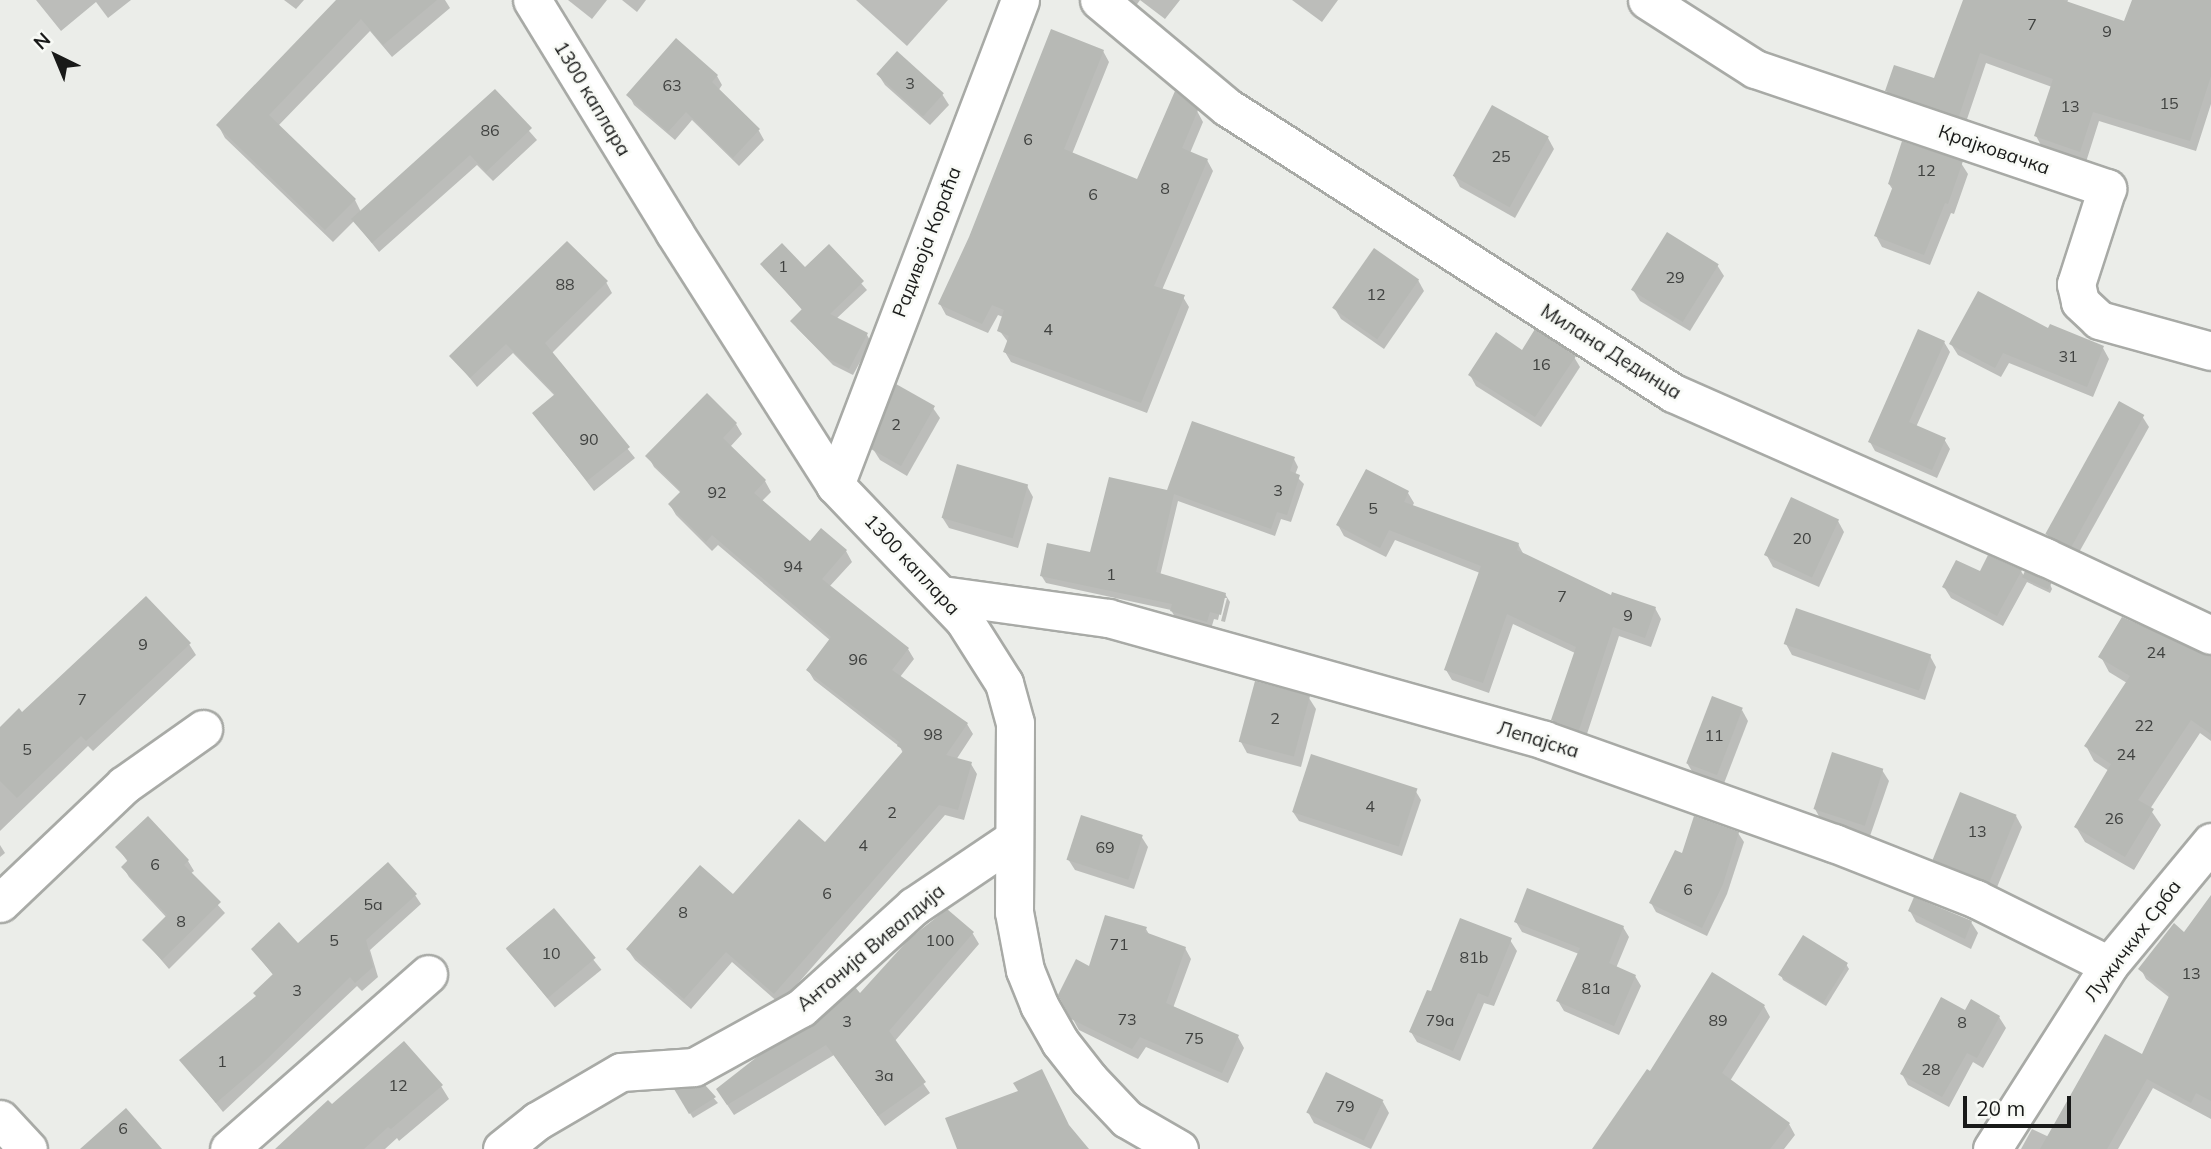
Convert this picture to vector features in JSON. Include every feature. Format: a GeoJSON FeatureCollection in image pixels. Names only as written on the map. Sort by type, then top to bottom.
{"type":"FeatureCollection","features":[{"type":"Feature","properties":{"kind":"street","name":"1300 каплара"},"geometry":{"type":"LineString","coordinates":[[532,0],[674,232],[835,485],[964,620],[1004,683],[1015,723],[1012,840],[1014,912],[1025,970],[1039,1005],[1060,1042],[1132,1134],[1178,1149]]}},
{"type":"Feature","properties":{"kind":"street","name":"Радивоја Кораћа"},"geometry":{"type":"LineString","coordinates":[[835,485],[1020,0]]}},
{"type":"Feature","properties":{"kind":"street","name":"Милана Дединца"},"geometry":{"type":"LineString","coordinates":[[1099,0],[1227,107],[1673,393],[2032,551],[2211,635]]}},
{"type":"Feature","properties":{"kind":"street","name":"Крајковачка"},"geometry":{"type":"LineString","coordinates":[[1647,0],[1755,69],[2107,188],[2076,284],[2080,302],[2099,320],[2211,351]]}},
{"type":"Feature","properties":{"kind":"street","name":"Лепајска"},"geometry":{"type":"LineString","coordinates":[[942,595],[1108,618],[1544,740],[1834,843],[1976,899],[2109,965]]}},
{"type":"Feature","properties":{"kind":"street"},"geometry":{"type":"LineString","coordinates":[[0,903],[124,785],[203,729]]}},
{"type":"Feature","properties":{"kind":"street","name":"Антонија Вивалдија"},"geometry":{"type":"LineString","coordinates":[[502,1149],[537,1121],[621,1072],[694,1067],[801,1009],[914,906],[1012,840]]}},
{"type":"Feature","properties":{"kind":"street","name":"Лужичких Срба"},"geometry":{"type":"LineString","coordinates":[[1992,1149],[2109,965],[2211,842]]}},
{"type":"Feature","properties":{"kind":"street"},"geometry":{"type":"LineString","coordinates":[[229,1149],[428,974]]}},
{"type":"Feature","properties":{"kind":"street"},"geometry":{"type":"LineString","coordinates":[[0,1119],[28,1149]]}},
{"type":"Feature","properties":{"kind":"building"},"geometry":{"type":"Polygon","coordinates":[[[336,0],[437,0],[383,45],[361,19],[269,115],[356,199],[325,230],[216,125],[336,0]]]}},
{"type":"Feature","properties":{"kind":"building"},"geometry":{"type":"Polygon","coordinates":[[[1963,0],[2063,0],[2124,21],[2132,0],[2211,0],[2211,76],[2190,141],[2093,112],[2080,152],[2034,136],[2053,79],[1980,53],[1959,116],[1885,91],[1894,65],[1934,78],[1963,0]]]}},
{"type":"Feature","properties":{"kind":"building"},"geometry":{"type":"Polygon","coordinates":[[[1051,29],[1104,50],[1064,149],[1137,179],[1175,91],[1198,110],[1182,148],[1208,159],[1154,286],[1185,295],[1141,403],[1003,352],[1009,336],[997,331],[1004,310],[992,305],[982,324],[938,304],[969,237],[1051,29]]]}},
{"type":"Feature","properties":{"kind":"building"},"geometry":{"type":"Polygon","coordinates":[[[676,38],[718,75],[712,82],[760,129],[733,158],[686,112],[668,132],[626,95],[676,38]]]}},
{"type":"Feature","properties":{"kind":"building"},"geometry":{"type":"Polygon","coordinates":[[[897,51],[944,93],[923,116],[876,74],[897,51]]]}},
{"type":"Feature","properties":{"kind":"building"},"geometry":{"type":"Polygon","coordinates":[[[495,89],[532,128],[486,172],[470,155],[372,243],[351,219],[495,89]]]}},
{"type":"Feature","properties":{"kind":"building"},"geometry":{"type":"Polygon","coordinates":[[[1492,105],[1549,137],[1510,207],[1453,176],[1492,105]]]}},
{"type":"Feature","properties":{"kind":"building"},"geometry":{"type":"Polygon","coordinates":[[[1902,141],[1963,161],[1948,204],[1945,203],[1924,255],[1874,236],[1893,186],[1888,184],[1902,141]]]}},
{"type":"Feature","properties":{"kind":"building"},"geometry":{"type":"Polygon","coordinates":[[[1667,232],[1719,264],[1683,322],[1631,290],[1667,232]]]}},
{"type":"Feature","properties":{"kind":"building"},"geometry":{"type":"Polygon","coordinates":[[[567,241],[608,281],[545,343],[630,447],[587,481],[532,413],[555,394],[506,344],[470,378],[449,356],[567,241]]]}},
{"type":"Feature","properties":{"kind":"building"},"geometry":{"type":"Polygon","coordinates":[[[782,243],[805,267],[829,244],[864,281],[830,314],[868,333],[849,369],[827,358],[790,321],[802,309],[760,264],[782,243]]]}},
{"type":"Feature","properties":{"kind":"building"},"geometry":{"type":"Polygon","coordinates":[[[1374,248],[1419,280],[1377,339],[1332,308],[1374,248]]]}},
{"type":"Feature","properties":{"kind":"building"},"geometry":{"type":"Polygon","coordinates":[[[1978,291],[2048,328],[2050,324],[2104,346],[2087,387],[2003,353],[1995,368],[1949,344],[1978,291]]]}},
{"type":"Feature","properties":{"kind":"building"},"geometry":{"type":"Polygon","coordinates":[[[1535,329],[1576,356],[1535,417],[1468,375],[1496,332],[1522,350],[1535,329]]]}},
{"type":"Feature","properties":{"kind":"building"},"geometry":{"type":"Polygon","coordinates":[[[1918,329],[1945,341],[1909,422],[1946,438],[1932,470],[1868,442],[1918,329]]]}},
{"type":"Feature","properties":{"kind":"building"},"geometry":{"type":"Polygon","coordinates":[[[896,384],[935,406],[901,466],[871,449],[896,384]]]}},
{"type":"Feature","properties":{"kind":"building"},"geometry":{"type":"Polygon","coordinates":[[[707,393],[737,423],[723,438],[766,480],[754,493],[810,541],[821,528],[847,550],[822,579],[909,648],[892,670],[968,723],[946,755],[972,762],[958,810],[939,805],[774,994],[726,952],[684,999],[626,949],[700,865],[733,894],[799,819],[825,842],[904,750],[897,746],[899,742],[806,670],[831,637],[712,535],[706,542],[668,504],[681,491],[645,456],[707,393]]]}},
{"type":"Feature","properties":{"kind":"building"},"geometry":{"type":"Polygon","coordinates":[[[2119,401],[2144,415],[2071,548],[2045,534],[2119,401]]]}},
{"type":"Feature","properties":{"kind":"building"},"geometry":{"type":"Polygon","coordinates":[[[1192,421],[1295,457],[1290,471],[1300,475],[1287,515],[1277,512],[1271,529],[1174,494],[1156,572],[1226,593],[1221,615],[1210,612],[1207,622],[1170,611],[1172,604],[1040,576],[1047,543],[1090,552],[1109,477],[1167,490],[1192,421]]]}},
{"type":"Feature","properties":{"kind":"building"},"geometry":{"type":"Polygon","coordinates":[[[957,464],[1028,484],[1013,538],[942,518],[957,464]]]}},
{"type":"Feature","properties":{"kind":"building"},"geometry":{"type":"Polygon","coordinates":[[[1366,469],[1409,491],[1404,502],[1519,543],[1517,550],[1611,595],[1612,592],[1656,607],[1645,638],[1613,627],[1579,730],[1551,720],[1576,647],[1507,614],[1483,683],[1444,670],[1481,566],[1389,530],[1380,548],[1336,525],[1366,469]]]}},
{"type":"Feature","properties":{"kind":"building"},"geometry":{"type":"Polygon","coordinates":[[[1791,497],[1839,519],[1812,577],[1764,555],[1791,497]]]}},
{"type":"Feature","properties":{"kind":"building"},"geometry":{"type":"Polygon","coordinates":[[[1988,555],[2022,570],[1997,616],[1942,587],[1956,560],[1980,571],[1988,555]]]}},
{"type":"Feature","properties":{"kind":"building"},"geometry":{"type":"Polygon","coordinates":[[[2025,571],[2051,583],[2048,590],[2022,577],[2025,571]]]}},
{"type":"Feature","properties":{"kind":"building"},"geometry":{"type":"Polygon","coordinates":[[[146,596],[191,643],[86,741],[81,736],[17,798],[0,781],[0,727],[19,708],[22,712],[146,596]]]}},
{"type":"Feature","properties":{"kind":"building"},"geometry":{"type":"Polygon","coordinates":[[[1796,608],[1931,655],[1919,690],[1784,644],[1796,608]]]}},
{"type":"Feature","properties":{"kind":"building"},"geometry":{"type":"Polygon","coordinates":[[[2122,617],[2211,656],[2211,734],[2191,720],[2138,800],[2154,809],[2125,857],[2074,827],[2111,764],[2084,746],[2130,676],[2098,657],[2122,617]]]}},
{"type":"Feature","properties":{"kind":"building"},"geometry":{"type":"Polygon","coordinates":[[[1255,681],[1310,696],[1294,757],[1239,742],[1255,681]]]}},
{"type":"Feature","properties":{"kind":"building"},"geometry":{"type":"Polygon","coordinates":[[[1712,696],[1743,708],[1717,775],[1686,763],[1712,696]]]}},
{"type":"Feature","properties":{"kind":"building"},"geometry":{"type":"Polygon","coordinates":[[[1832,752],[1883,769],[1865,826],[1813,809],[1832,752]]]}},
{"type":"Feature","properties":{"kind":"building"},"geometry":{"type":"Polygon","coordinates":[[[1311,754],[1418,789],[1399,847],[1292,812],[1311,754]]]}},
{"type":"Feature","properties":{"kind":"building"},"geometry":{"type":"Polygon","coordinates":[[[1960,792],[2017,815],[1989,883],[1933,860],[1960,792]]]}},
{"type":"Feature","properties":{"kind":"building"},"geometry":{"type":"Polygon","coordinates":[[[1081,815],[1143,835],[1128,880],[1066,860],[1081,815]]]}},
{"type":"Feature","properties":{"kind":"building"},"geometry":{"type":"Polygon","coordinates":[[[148,816],[189,860],[184,865],[221,902],[162,960],[142,940],[167,915],[121,867],[128,860],[115,847],[148,816]]]}},
{"type":"Feature","properties":{"kind":"building"},"geometry":{"type":"Polygon","coordinates":[[[1694,816],[1739,832],[1723,884],[1702,928],[1649,903],[1675,850],[1682,853],[1694,816]]]}},
{"type":"Feature","properties":{"kind":"building"},"geometry":{"type":"Polygon","coordinates":[[[388,862],[417,894],[366,940],[373,967],[355,983],[350,977],[264,1062],[216,1103],[179,1060],[256,996],[253,993],[273,974],[251,949],[279,922],[298,943],[388,862]]]}},
{"type":"Feature","properties":{"kind":"building"},"geometry":{"type":"Polygon","coordinates":[[[1527,888],[1624,926],[1609,963],[1636,975],[1614,1026],[1556,1001],[1580,948],[1514,922],[1527,888]]]}},
{"type":"Feature","properties":{"kind":"building"},"geometry":{"type":"Polygon","coordinates":[[[2211,895],[2211,1101],[2196,1093],[2191,1103],[2147,1079],[2107,1149],[2040,1149],[2105,1034],[2142,1054],[2170,994],[2138,969],[2174,923],[2184,932],[2211,895]]]}},
{"type":"Feature","properties":{"kind":"building"},"geometry":{"type":"Polygon","coordinates":[[[1914,897],[1972,921],[1965,939],[1908,911],[1914,897]]]}},
{"type":"Feature","properties":{"kind":"building"},"geometry":{"type":"Polygon","coordinates":[[[554,908],[596,958],[548,998],[506,948],[554,908]]]}},
{"type":"Feature","properties":{"kind":"building"},"geometry":{"type":"Polygon","coordinates":[[[947,909],[974,932],[889,1031],[926,1082],[878,1116],[826,1045],[727,1105],[716,1089],[762,1053],[815,1024],[855,987],[860,993],[909,939],[947,909]]]}},
{"type":"Feature","properties":{"kind":"building"},"geometry":{"type":"Polygon","coordinates":[[[1105,915],[1147,927],[1145,932],[1186,947],[1166,1003],[1239,1035],[1222,1073],[1140,1037],[1132,1049],[1071,1019],[1058,995],[1076,959],[1089,966],[1105,915]]]}},
{"type":"Feature","properties":{"kind":"building"},"geometry":{"type":"Polygon","coordinates":[[[1460,918],[1512,938],[1488,997],[1478,993],[1453,1051],[1409,1032],[1427,990],[1431,991],[1460,918]]]}},
{"type":"Feature","properties":{"kind":"building"},"geometry":{"type":"Polygon","coordinates":[[[1803,935],[1848,963],[1823,1003],[1778,975],[1803,935]]]}},
{"type":"Feature","properties":{"kind":"building"},"geometry":{"type":"Polygon","coordinates":[[[1712,972],[1765,1005],[1722,1073],[1790,1123],[1770,1149],[1592,1149],[1647,1069],[1650,1071],[1712,972]]]}},
{"type":"Feature","properties":{"kind":"building"},"geometry":{"type":"Polygon","coordinates":[[[1941,997],[1965,1010],[1971,999],[2000,1016],[1977,1058],[1967,1053],[1942,1097],[1900,1074],[1941,997]]]}},
{"type":"Feature","properties":{"kind":"building"},"geometry":{"type":"Polygon","coordinates":[[[404,1041],[443,1085],[391,1129],[388,1127],[364,1149],[275,1149],[328,1100],[332,1104],[404,1041]]]}},
{"type":"Feature","properties":{"kind":"building"},"geometry":{"type":"Polygon","coordinates":[[[1042,1069],[1069,1125],[1089,1149],[957,1149],[945,1118],[1018,1091],[1013,1083],[1042,1069]]]}},
{"type":"Feature","properties":{"kind":"building"},"geometry":{"type":"Polygon","coordinates":[[[1326,1072],[1384,1100],[1364,1141],[1306,1112],[1326,1072]]]}},
{"type":"Feature","properties":{"kind":"building"},"geometry":{"type":"Polygon","coordinates":[[[705,1085],[716,1097],[689,1114],[674,1089],[705,1085]]]}},
{"type":"Feature","properties":{"kind":"building"},"geometry":{"type":"Polygon","coordinates":[[[126,1108],[162,1149],[80,1149],[126,1108]]]}}]}
